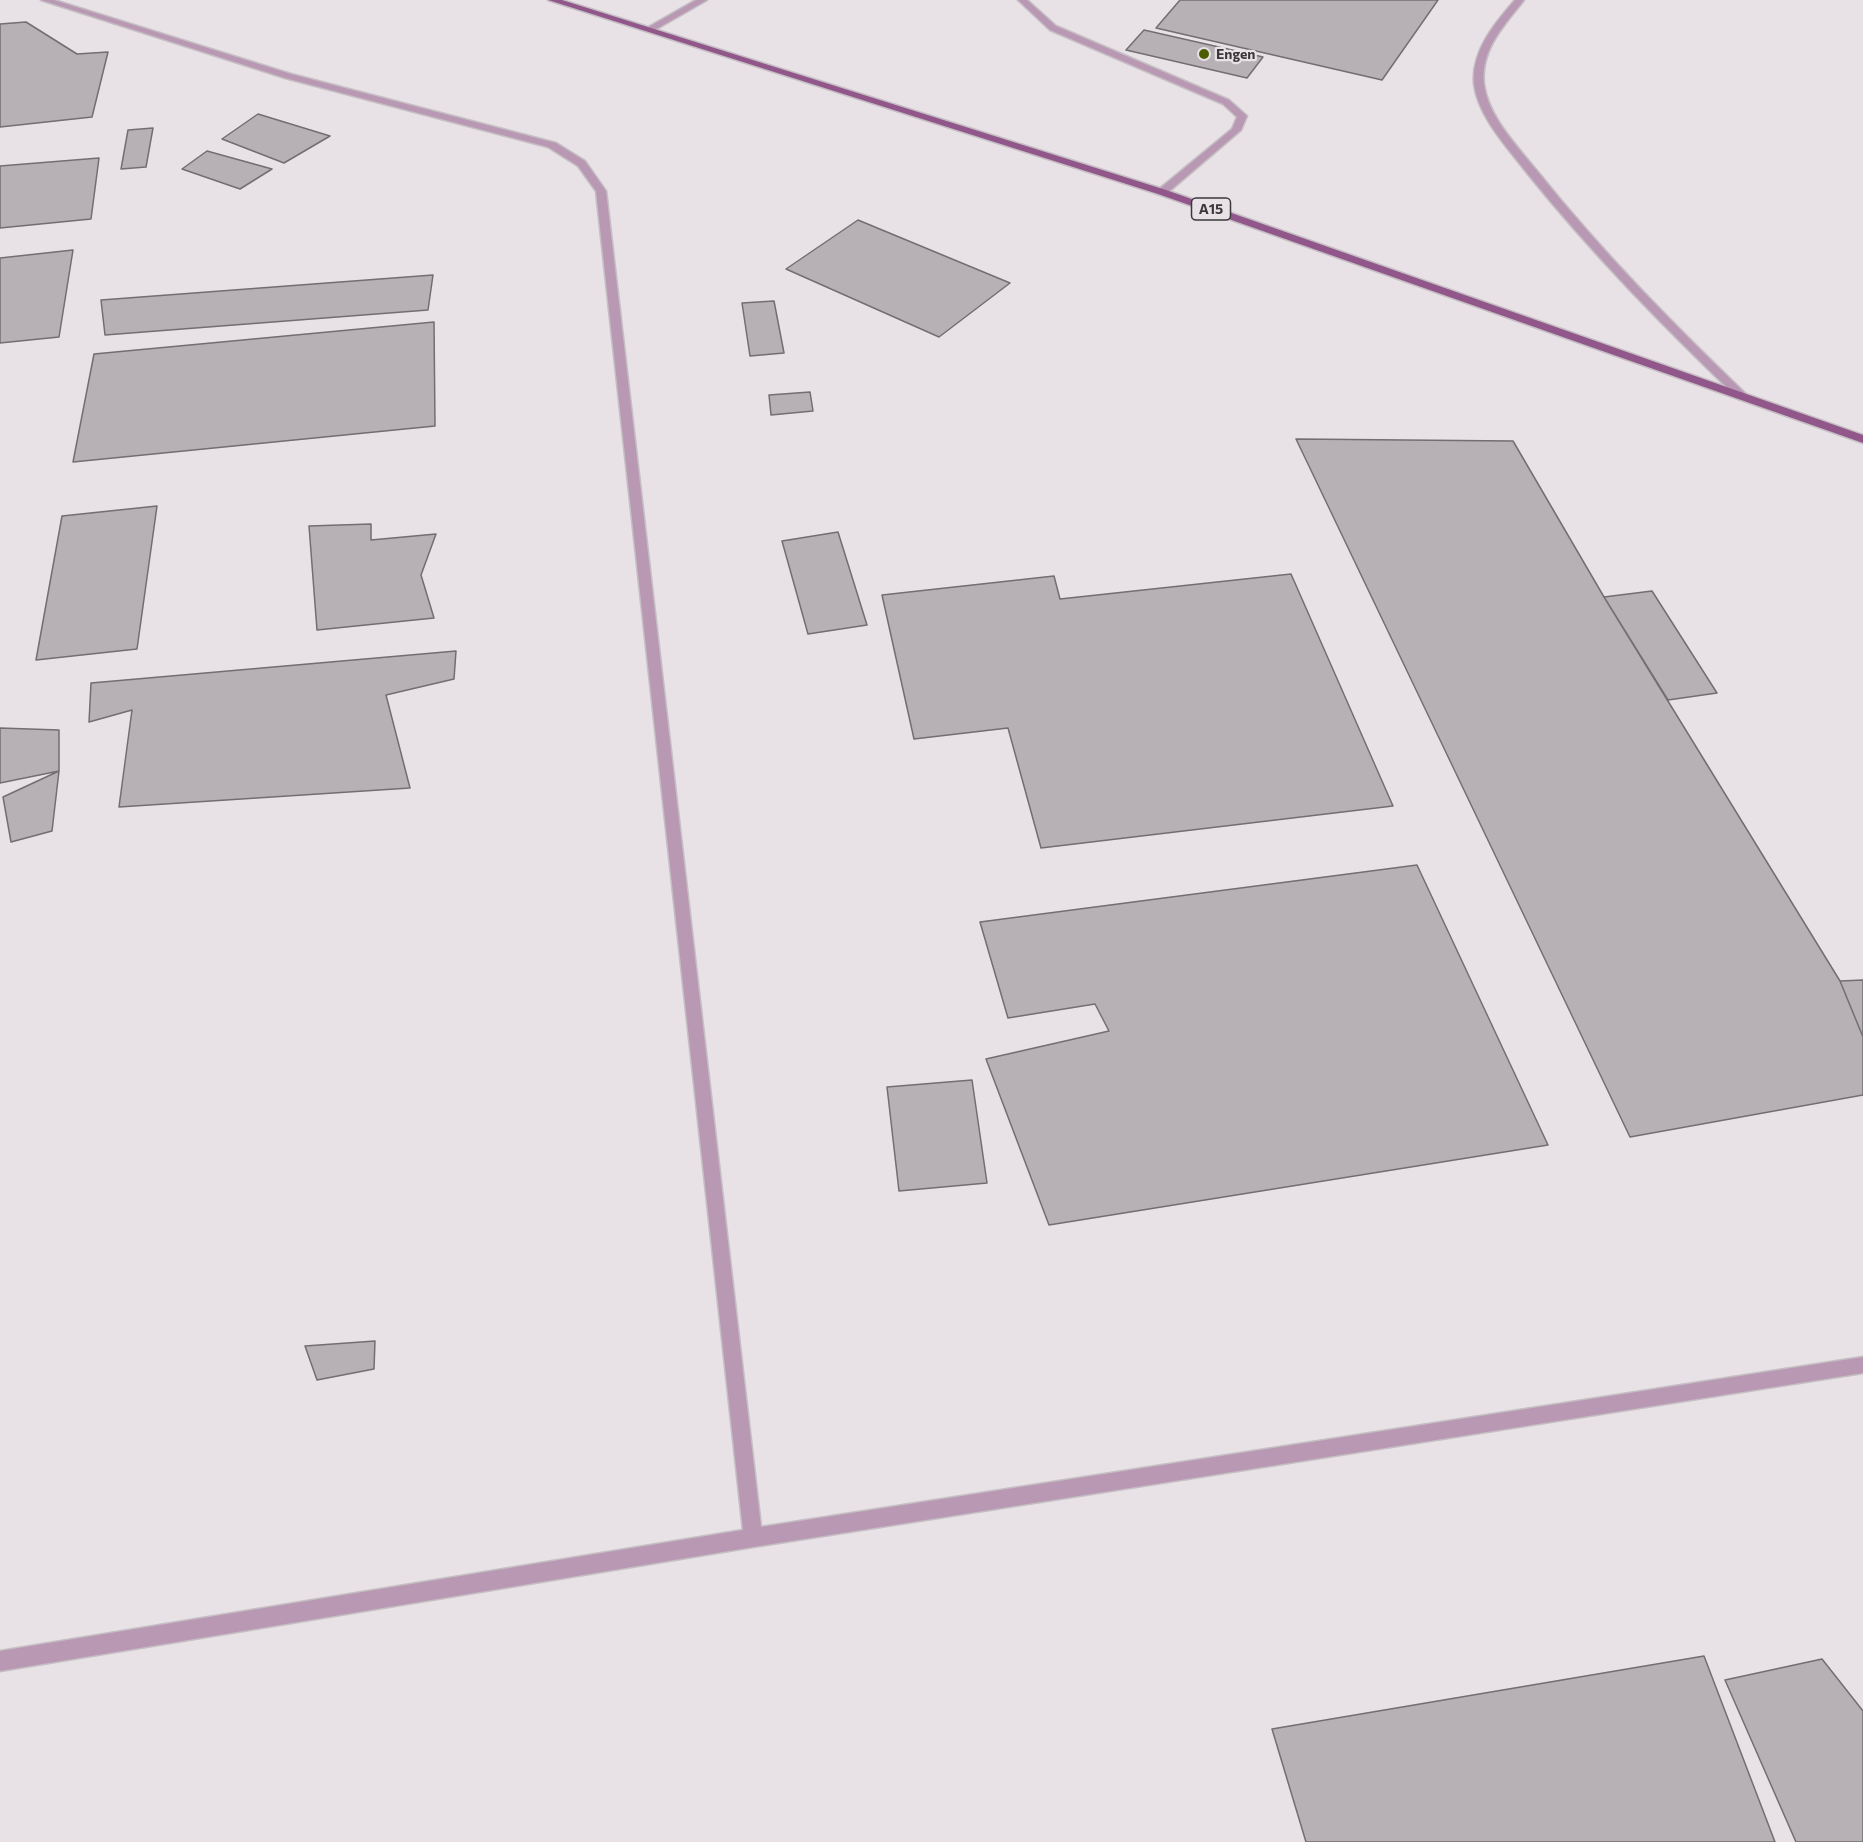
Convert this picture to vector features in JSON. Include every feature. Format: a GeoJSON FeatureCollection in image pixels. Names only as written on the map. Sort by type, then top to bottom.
{"type":"FeatureCollection","features":[{"type":"Feature","properties":{"kind":"main road","name":"A15"},"geometry":{"type":"LineString","coordinates":[[552,0],[650,29],[1161,192],[1863,439]]}},
{"type":"Feature","properties":{"kind":"street"},"geometry":{"type":"LineString","coordinates":[[45,0],[288,76],[552,146],[575,157],[590,170],[601,191],[753,1538]]}},
{"type":"Feature","properties":{"kind":"street"},"geometry":{"type":"LineString","coordinates":[[650,29],[703,0]]}},
{"type":"Feature","properties":{"kind":"street"},"geometry":{"type":"LineString","coordinates":[[1022,0],[1053,28],[1226,102],[1242,116],[1236,130],[1161,192]]}},
{"type":"Feature","properties":{"kind":"street"},"geometry":{"type":"LineString","coordinates":[[1520,0],[1505,16],[1482,51],[1479,84],[1488,109],[1514,150],[1585,236],[1648,305],[1743,397]]}},
{"type":"Feature","properties":{"kind":"street"},"geometry":{"type":"LineString","coordinates":[[0,1661],[753,1538],[1863,1365]]}},
{"type":"Feature","properties":{"kind":"building"},"geometry":{"type":"Polygon","coordinates":[[[1180,0],[1438,0],[1382,80],[1156,28],[1180,0]]]}},
{"type":"Feature","properties":{"kind":"building"},"geometry":{"type":"Polygon","coordinates":[[[26,22],[77,54],[108,52],[92,117],[0,127],[0,24],[26,22]]]}},
{"type":"Feature","properties":{"kind":"building"},"geometry":{"type":"Polygon","coordinates":[[[1144,30],[1263,57],[1247,78],[1126,50],[1144,30]]]}},
{"type":"Feature","properties":{"kind":"building"},"geometry":{"type":"Polygon","coordinates":[[[258,114],[330,136],[284,163],[222,139],[258,114]]]}},
{"type":"Feature","properties":{"kind":"building"},"geometry":{"type":"Polygon","coordinates":[[[153,128],[146,167],[121,169],[128,130],[153,128]]]}},
{"type":"Feature","properties":{"kind":"building"},"geometry":{"type":"Polygon","coordinates":[[[207,151],[272,169],[240,189],[182,169],[207,151]]]}},
{"type":"Feature","properties":{"kind":"building"},"geometry":{"type":"Polygon","coordinates":[[[99,158],[91,219],[0,228],[0,166],[99,158]]]}},
{"type":"Feature","properties":{"kind":"building"},"geometry":{"type":"Polygon","coordinates":[[[858,220],[1010,283],[939,337],[786,269],[858,220]]]}},
{"type":"Feature","properties":{"kind":"building"},"geometry":{"type":"Polygon","coordinates":[[[73,250],[59,337],[0,343],[0,258],[73,250]]]}},
{"type":"Feature","properties":{"kind":"building"},"geometry":{"type":"Polygon","coordinates":[[[433,275],[428,310],[105,335],[101,300],[433,275]]]}},
{"type":"Feature","properties":{"kind":"building"},"geometry":{"type":"Polygon","coordinates":[[[774,301],[784,353],[750,356],[742,303],[774,301]]]}},
{"type":"Feature","properties":{"kind":"building"},"geometry":{"type":"Polygon","coordinates":[[[434,322],[435,426],[73,462],[94,354],[434,322]]]}},
{"type":"Feature","properties":{"kind":"building"},"geometry":{"type":"Polygon","coordinates":[[[810,392],[813,411],[771,415],[769,395],[810,392]]]}},
{"type":"Feature","properties":{"kind":"building"},"geometry":{"type":"Polygon","coordinates":[[[1296,439],[1513,441],[1604,597],[1840,981],[1863,1037],[1863,1095],[1630,1137],[1296,439]]]}},
{"type":"Feature","properties":{"kind":"building"},"geometry":{"type":"Polygon","coordinates":[[[157,506],[137,649],[36,660],[62,516],[157,506]]]}},
{"type":"Feature","properties":{"kind":"building"},"geometry":{"type":"Polygon","coordinates":[[[371,524],[371,540],[436,534],[421,575],[434,618],[317,630],[309,526],[371,524]]]}},
{"type":"Feature","properties":{"kind":"building"},"geometry":{"type":"Polygon","coordinates":[[[838,532],[867,625],[808,634],[782,541],[838,532]]]}},
{"type":"Feature","properties":{"kind":"building"},"geometry":{"type":"Polygon","coordinates":[[[1291,574],[1393,806],[1041,848],[1008,728],[914,739],[882,595],[1054,576],[1060,599],[1291,574]]]}},
{"type":"Feature","properties":{"kind":"building"},"geometry":{"type":"Polygon","coordinates":[[[1652,591],[1717,693],[1668,700],[1604,597],[1652,591]]]}},
{"type":"Feature","properties":{"kind":"building"},"geometry":{"type":"Polygon","coordinates":[[[456,651],[454,679],[386,695],[410,788],[119,807],[132,710],[89,722],[91,683],[456,651]]]}},
{"type":"Feature","properties":{"kind":"building"},"geometry":{"type":"Polygon","coordinates":[[[0,728],[59,730],[59,771],[0,783],[0,728]]]}},
{"type":"Feature","properties":{"kind":"building"},"geometry":{"type":"Polygon","coordinates":[[[59,771],[52,831],[11,842],[3,797],[59,771]]]}},
{"type":"Feature","properties":{"kind":"building"},"geometry":{"type":"Polygon","coordinates":[[[1417,865],[1548,1145],[1049,1225],[986,1059],[1109,1031],[1095,1004],[1008,1018],[980,922],[1417,865]]]}},
{"type":"Feature","properties":{"kind":"building"},"geometry":{"type":"Polygon","coordinates":[[[1863,980],[1863,1037],[1840,981],[1863,980]]]}},
{"type":"Feature","properties":{"kind":"building"},"geometry":{"type":"Polygon","coordinates":[[[972,1080],[987,1183],[899,1191],[887,1087],[972,1080]]]}},
{"type":"Feature","properties":{"kind":"building"},"geometry":{"type":"Polygon","coordinates":[[[375,1341],[374,1369],[317,1380],[305,1346],[375,1341]]]}},
{"type":"Feature","properties":{"kind":"building"},"geometry":{"type":"Polygon","coordinates":[[[1704,1656],[1775,1842],[1306,1842],[1272,1729],[1704,1656]]]}},
{"type":"Feature","properties":{"kind":"building"},"geometry":{"type":"Polygon","coordinates":[[[1822,1659],[1863,1711],[1863,1842],[1796,1842],[1725,1680],[1822,1659]]]}},
{"type":"Feature","properties":{"kind":"place","name":"Engen"},"geometry":{"type":"Point","coordinates":[1204,54]}}]}
